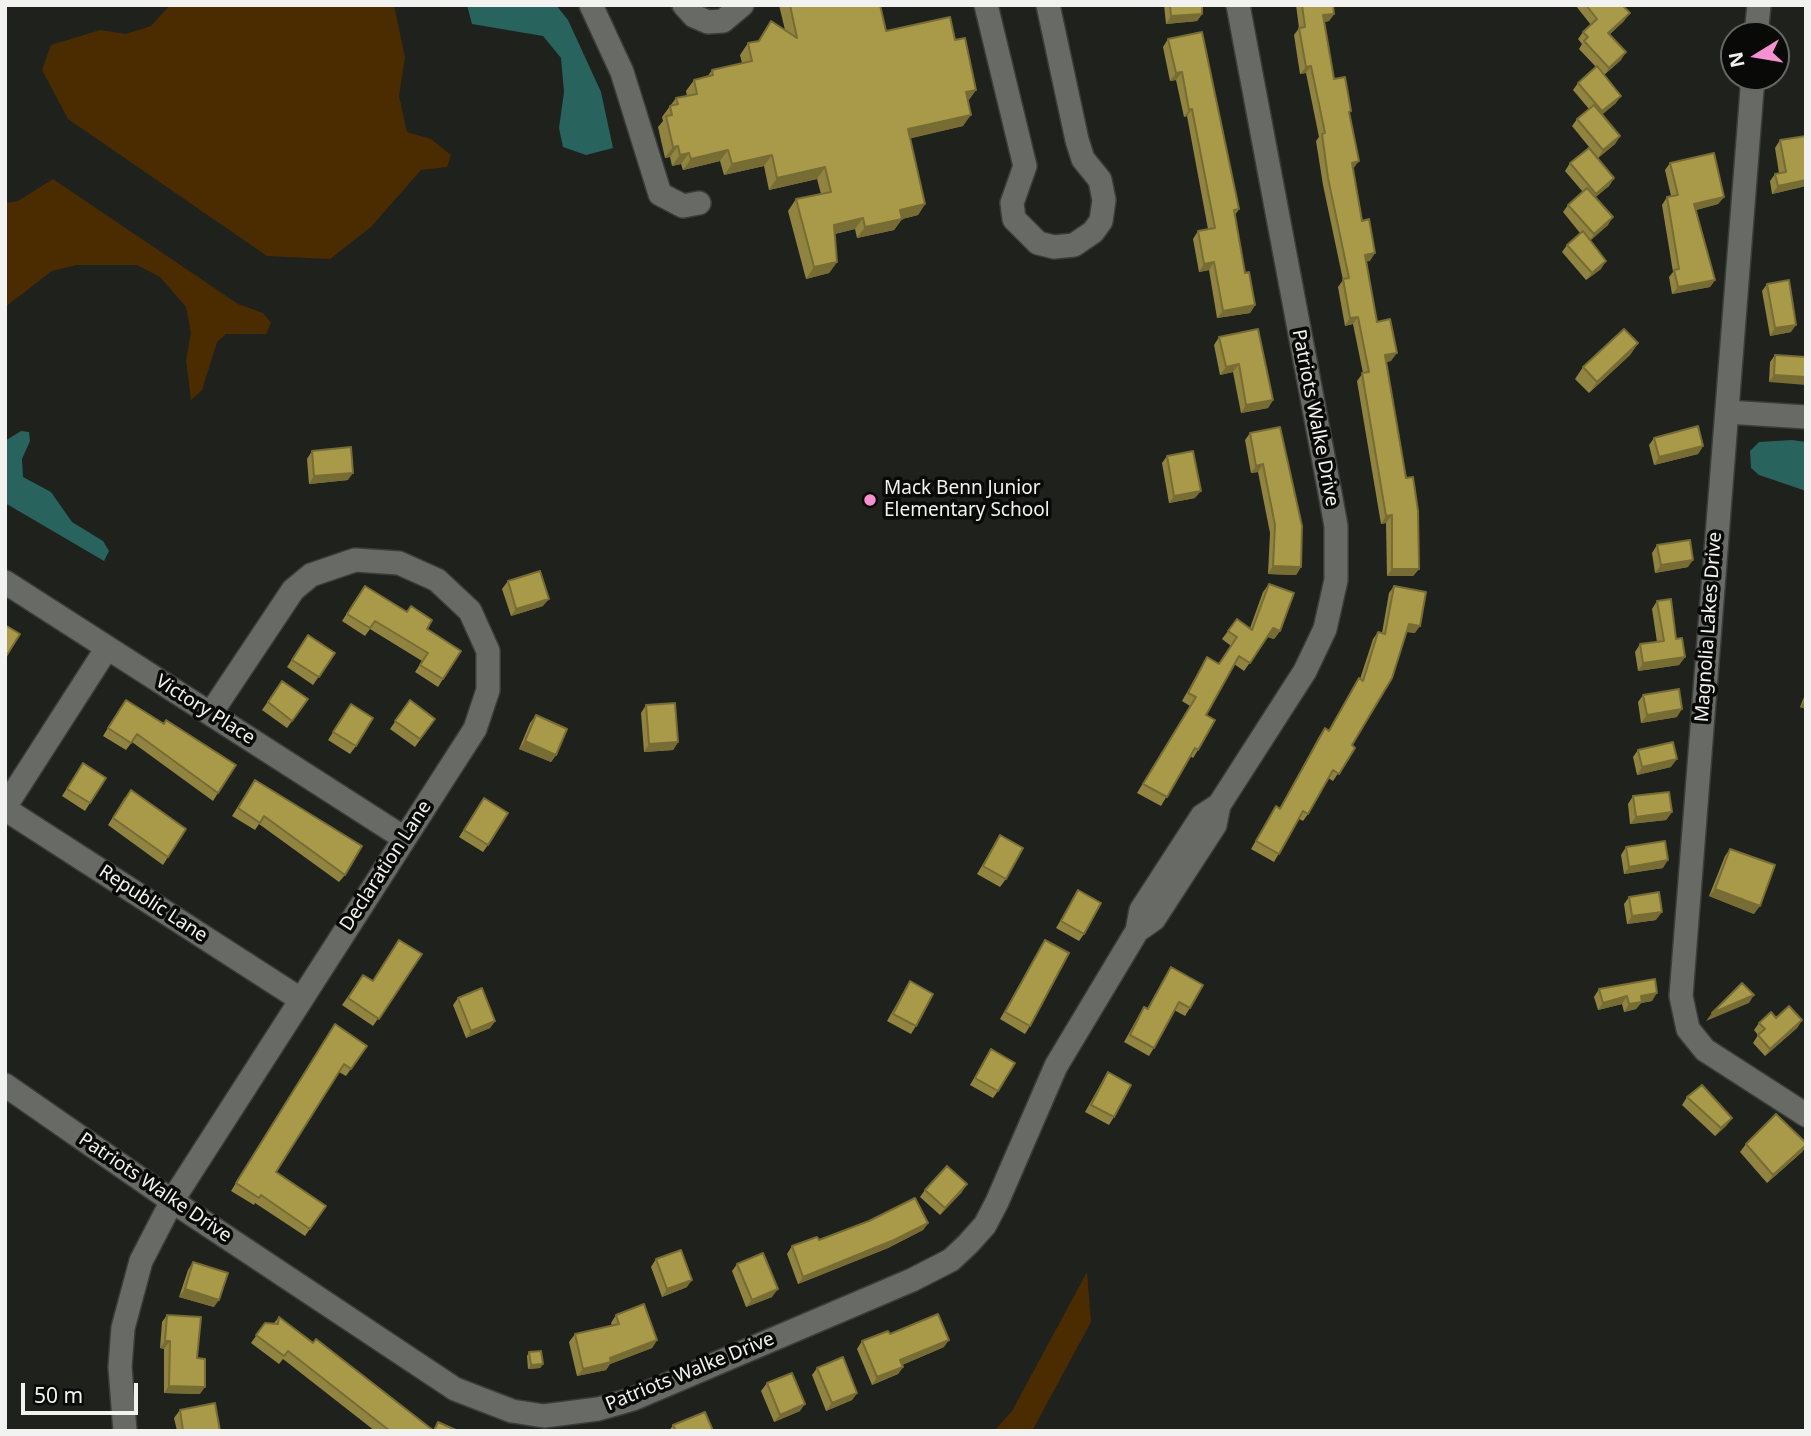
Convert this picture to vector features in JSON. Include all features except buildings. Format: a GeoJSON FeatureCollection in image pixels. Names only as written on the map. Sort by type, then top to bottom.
{"type":"FeatureCollection","features":[{"type":"Feature","properties":{"kind":"street"},"geometry":{"type":"LineString","coordinates":[[591,5],[622,72],[660,194],[683,206],[699,203]]}},
{"type":"Feature","properties":{"kind":"street"},"geometry":{"type":"LineString","coordinates":[[684,5],[694,16],[708,22],[723,21],[742,5]]}},
{"type":"Feature","properties":{"kind":"street"},"geometry":{"type":"LineString","coordinates":[[986,5],[1025,166],[1012,203],[1014,219],[1038,243],[1054,247],[1074,245],[1093,232],[1101,221],[1104,200],[1100,180],[1083,159],[1077,140],[1048,5]]}},
{"type":"Feature","properties":{"kind":"street","name":"Patriots Walke Drive"},"geometry":{"type":"LineString","coordinates":[[5,1085],[172,1201],[455,1389],[512,1411],[565,1423],[598,1409],[633,1399],[912,1280],[951,1260],[985,1225],[1056,1066],[1137,930],[1141,910],[1202,816],[1219,805],[1315,652],[1332,605],[1337,551],[1330,493],[1238,5]]}},
{"type":"Feature","properties":{"kind":"street","name":"Magnolia Lakes Drive"},"geometry":{"type":"LineString","coordinates":[[1752,91],[1681,996],[1688,1029],[1705,1050],[1806,1115]]}},
{"type":"Feature","properties":{"kind":"street"},"geometry":{"type":"LineString","coordinates":[[1727,412],[1806,417]]}},
{"type":"Feature","properties":{"kind":"street","name":"Declaration Lane"},"geometry":{"type":"LineString","coordinates":[[125,1431],[120,1367],[123,1328],[141,1261],[172,1201],[475,729],[488,690],[488,651],[470,611],[437,580],[416,568],[378,559],[355,559],[311,575],[293,590],[275,613],[211,713]]}},
{"type":"Feature","properties":{"kind":"street","name":"Victory Place"},"geometry":{"type":"LineString","coordinates":[[5,582],[404,838]]}},
{"type":"Feature","properties":{"kind":"street"},"geometry":{"type":"LineString","coordinates":[[5,808],[107,648]]}},
{"type":"Feature","properties":{"kind":"street","name":"Republic Lane"},"geometry":{"type":"LineString","coordinates":[[5,808],[300,999]]}},
{"type":"Feature","properties":{"kind":"shaded area"},"geometry":{"type":"Polygon","coordinates":[[[170,5],[394,5],[405,57],[399,96],[407,132],[431,139],[451,155],[447,167],[421,170],[371,227],[330,259],[267,256],[68,119],[42,70],[51,45],[100,30],[126,34],[151,26],[170,5]]]}},
{"type":"Feature","properties":{"kind":"shaded area"},"geometry":{"type":"Polygon","coordinates":[[[53,179],[238,304],[263,313],[271,323],[266,334],[226,334],[217,342],[202,390],[191,400],[186,360],[191,333],[186,307],[160,277],[137,265],[76,265],[52,271],[5,307],[5,203],[18,201],[53,179]]]}},
{"type":"Feature","properties":{"kind":"shaded area"},"geometry":{"type":"Polygon","coordinates":[[[1087,1272],[1091,1322],[1032,1431],[994,1431],[1012,1411],[1087,1272]]]}},
{"type":"Feature","properties":{"kind":"water"},"geometry":{"type":"Polygon","coordinates":[[[467,5],[556,5],[568,20],[601,92],[613,148],[586,155],[563,147],[559,128],[564,92],[561,58],[543,36],[472,24],[467,5]]]}},
{"type":"Feature","properties":{"kind":"water"},"geometry":{"type":"Polygon","coordinates":[[[21,431],[29,432],[30,441],[22,459],[23,477],[51,492],[72,522],[103,541],[109,551],[104,561],[5,503],[5,441],[21,431]]]}},
{"type":"Feature","properties":{"kind":"water"},"geometry":{"type":"Polygon","coordinates":[[[1759,442],[1806,442],[1806,491],[1759,475],[1751,468],[1750,451],[1759,442]]]}},
{"type":"Feature","properties":{"kind":"place","name":"Mack Benn Junior Elementary School"},"geometry":{"type":"Point","coordinates":[870,500]}}]}
